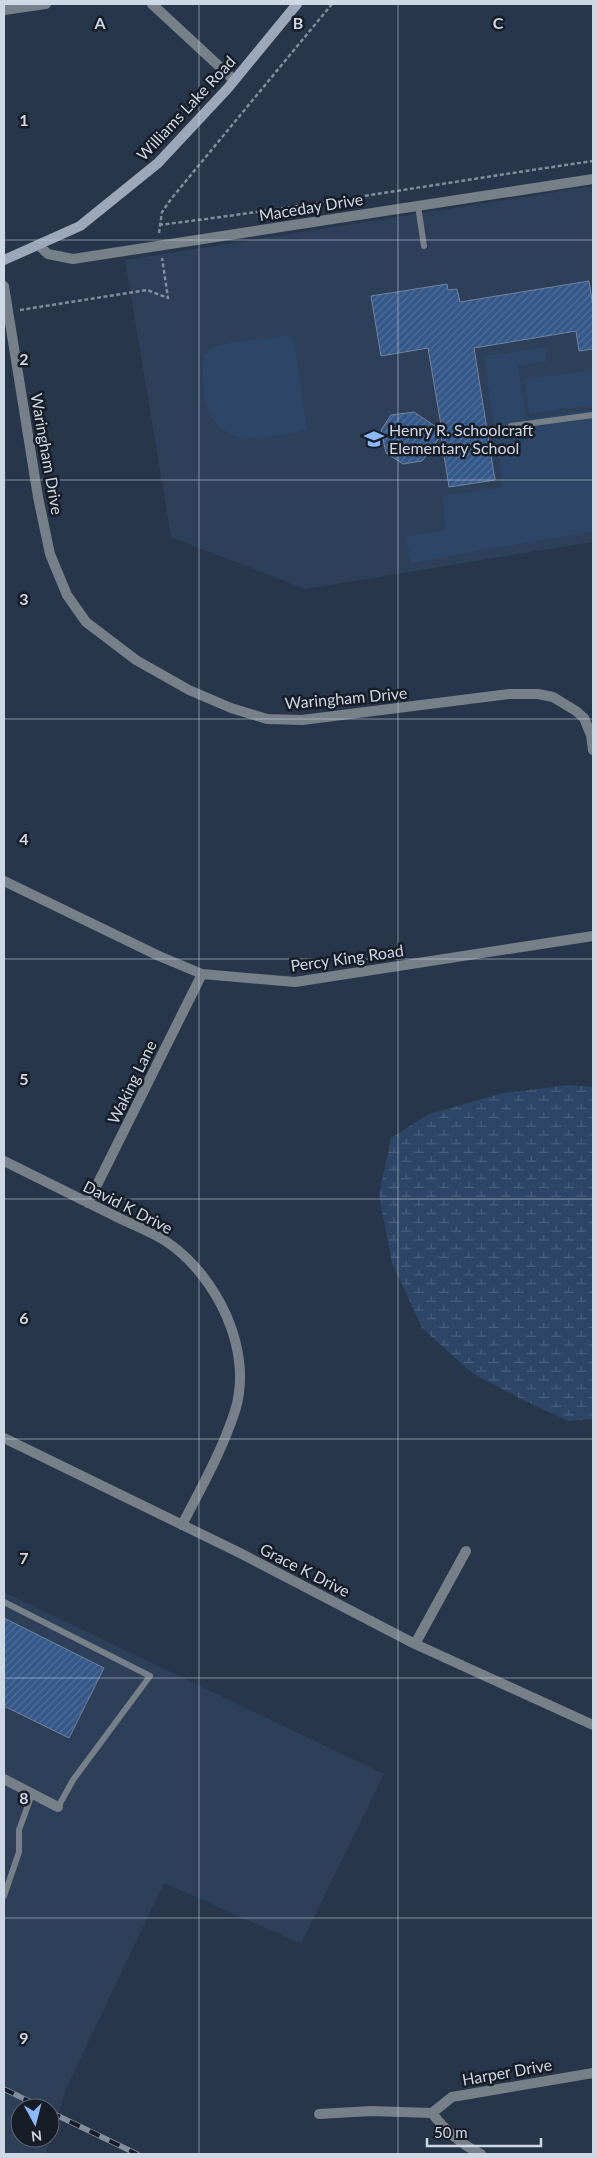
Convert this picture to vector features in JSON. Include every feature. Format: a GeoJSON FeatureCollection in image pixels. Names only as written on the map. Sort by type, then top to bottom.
{"type":"FeatureCollection","features":[{"type":"Feature","properties":{"kind":"main road","name":"Williams Lake Road"},"geometry":{"type":"LineString","coordinates":[[4,260],[80,226],[158,163],[234,80],[297,4]]}},
{"type":"Feature","properties":{"kind":"street"},"geometry":{"type":"LineString","coordinates":[[4,10],[46,4]]}},
{"type":"Feature","properties":{"kind":"street"},"geometry":{"type":"LineString","coordinates":[[152,4],[234,80]]}},
{"type":"Feature","properties":{"kind":"street","name":"Maceday Drive"},"geometry":{"type":"LineString","coordinates":[[38,245],[48,254],[73,259],[593,179]]}},
{"type":"Feature","properties":{"kind":"street","name":"Waringham Drive"},"geometry":{"type":"LineString","coordinates":[[4,286],[38,497],[50,554],[67,595],[86,622],[136,660],[189,690],[231,708],[267,719],[302,720],[509,694],[545,695],[552,697],[584,718],[591,735],[593,750]]}},
{"type":"Feature","properties":{"kind":"street","name":"Percy King Road"},"geometry":{"type":"LineString","coordinates":[[4,880],[159,956],[202,974],[295,982],[593,936]]}},
{"type":"Feature","properties":{"kind":"street","name":"Waking Lane"},"geometry":{"type":"LineString","coordinates":[[88,1203],[202,974]]}},
{"type":"Feature","properties":{"kind":"street","name":"David K Drive"},"geometry":{"type":"LineString","coordinates":[[4,1161],[167,1242],[199,1270],[223,1306],[236,1342],[240,1373],[236,1410],[219,1453],[182,1525]]}},
{"type":"Feature","properties":{"kind":"street","name":"Grace K Drive"},"geometry":{"type":"LineString","coordinates":[[4,1438],[182,1525],[415,1644],[593,1725]]}},
{"type":"Feature","properties":{"kind":"street"},"geometry":{"type":"LineString","coordinates":[[415,1644],[466,1551]]}},
{"type":"Feature","properties":{"kind":"street"},"geometry":{"type":"LineString","coordinates":[[4,1779],[58,1808]]}},
{"type":"Feature","properties":{"kind":"street","name":"Harper Drive"},"geometry":{"type":"LineString","coordinates":[[432,2113],[452,2097],[593,2073]]}},
{"type":"Feature","properties":{"kind":"street"},"geometry":{"type":"LineString","coordinates":[[319,2114],[371,2111],[432,2113],[444,2130],[466,2147],[481,2154]]}},
{"type":"Feature","properties":{"kind":"lane"},"geometry":{"type":"LineString","coordinates":[[418,206],[424,246]]}},
{"type":"Feature","properties":{"kind":"lane"},"geometry":{"type":"LineString","coordinates":[[512,426],[593,415]]}},
{"type":"Feature","properties":{"kind":"lane"},"geometry":{"type":"LineString","coordinates":[[4,1602],[150,1676],[73,1780],[58,1808]]}},
{"type":"Feature","properties":{"kind":"lane"},"geometry":{"type":"LineString","coordinates":[[4,1896],[19,1852],[19,1830],[32,1794]]}},
{"type":"Feature","properties":{"kind":"path"},"geometry":{"type":"LineString","coordinates":[[160,240],[159,225],[162,212],[170,199],[332,4]]}},
{"type":"Feature","properties":{"kind":"path"},"geometry":{"type":"LineString","coordinates":[[159,225],[270,212],[386,192],[593,161]]}},
{"type":"Feature","properties":{"kind":"path"},"geometry":{"type":"LineString","coordinates":[[8,312],[147,290],[168,298],[161,255]]}},
{"type":"Feature","properties":{"kind":"shaded area","name":"Henry R. Schoolcraft Elementary School"},"geometry":{"type":"Polygon","coordinates":[[[593,186],[593,542],[305,589],[171,537],[125,260],[593,186]]]}},
{"type":"Feature","properties":{"kind":"shaded area"},"geometry":{"type":"Polygon","coordinates":[[[4,1592],[384,1774],[301,1944],[164,1883],[66,2089],[60,2108],[60,2098],[10,2098],[10,2148],[48,2148],[46,2153],[4,2154],[4,1592]]]}},
{"type":"Feature","properties":{"kind":"green space"},"geometry":{"type":"Polygon","coordinates":[[[289,335],[294,340],[307,430],[253,438],[237,436],[224,431],[215,422],[205,398],[203,384],[204,355],[217,345],[289,335]]]}},
{"type":"Feature","properties":{"kind":"green space"},"geometry":{"type":"Polygon","coordinates":[[[545,347],[547,361],[518,366],[526,419],[593,410],[593,531],[411,563],[406,536],[446,530],[442,496],[499,488],[502,484],[484,356],[545,347]]]}},
{"type":"Feature","properties":{"kind":"green space"},"geometry":{"type":"Polygon","coordinates":[[[593,370],[593,405],[529,414],[525,379],[593,370]]]}},
{"type":"Feature","properties":{"kind":"green space"},"geometry":{"type":"Polygon","coordinates":[[[568,1085],[593,1087],[593,1419],[568,1421],[472,1373],[422,1328],[392,1263],[379,1195],[391,1138],[429,1114],[503,1093],[568,1085]]]}},
{"type":"Feature","properties":{"kind":"building"},"geometry":{"type":"Polygon","coordinates":[[[589,281],[593,307],[593,349],[579,351],[576,331],[474,348],[495,480],[449,487],[441,436],[422,461],[403,464],[386,453],[381,430],[391,415],[414,412],[442,431],[428,348],[381,356],[371,296],[447,284],[448,290],[457,289],[460,302],[589,281]]]}},
{"type":"Feature","properties":{"kind":"building"},"geometry":{"type":"Polygon","coordinates":[[[4,1618],[104,1668],[69,1738],[4,1706],[4,1618]]]}},
{"type":"Feature","properties":{"kind":"railway"},"geometry":{"type":"LineString","coordinates":[[4,2089],[22,2098]]}},
{"type":"Feature","properties":{"kind":"railway"},"geometry":{"type":"LineString","coordinates":[[60,2117],[137,2154]]}},
{"type":"Feature","properties":{"kind":"place","name":"Henry R. Schoolcraft Elementary School"},"geometry":{"type":"Point","coordinates":[374,439]}}]}
